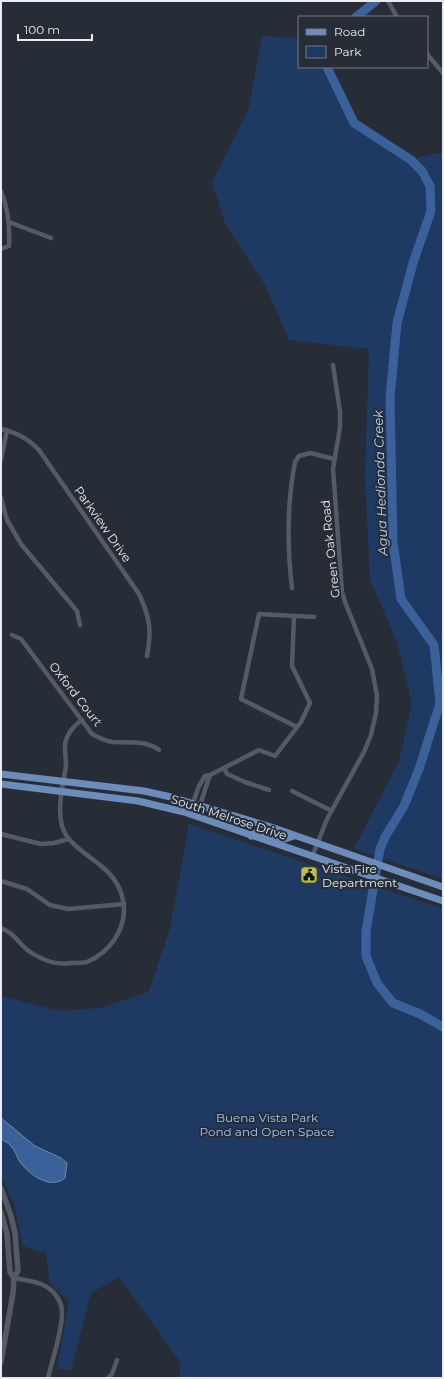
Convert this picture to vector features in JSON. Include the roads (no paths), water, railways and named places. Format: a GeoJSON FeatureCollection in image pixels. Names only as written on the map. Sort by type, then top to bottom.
{"type":"FeatureCollection","features":[{"type":"Feature","properties":{"kind":"main road","name":"South Melrose Drive"},"geometry":{"type":"LineString","coordinates":[[1,774],[144,791],[171,797],[317,843],[443,887]]}},
{"type":"Feature","properties":{"kind":"main road","name":"South Melrose Drive"},"geometry":{"type":"LineString","coordinates":[[1,784],[138,801],[162,806],[184,812],[443,901]]}},
{"type":"Feature","properties":{"kind":"main road"},"geometry":{"type":"LineString","coordinates":[[251,836],[260,832],[285,839],[294,836]]}},
{"type":"Feature","properties":{"kind":"street"},"geometry":{"type":"LineString","coordinates":[[388,1],[396,16]]}},
{"type":"Feature","properties":{"kind":"street"},"geometry":{"type":"LineString","coordinates":[[428,55],[443,73]]}},
{"type":"Feature","properties":{"kind":"street"},"geometry":{"type":"LineString","coordinates":[[1,191],[5,199],[9,222],[9,246],[1,249]]}},
{"type":"Feature","properties":{"kind":"street"},"geometry":{"type":"LineString","coordinates":[[9,222],[51,238]]}},
{"type":"Feature","properties":{"kind":"street","name":"Green Oak Road"},"geometry":{"type":"LineString","coordinates":[[312,856],[327,819],[364,752],[371,735],[376,713],[377,696],[372,668],[344,602],[342,592],[332,469],[340,427],[340,412],[333,366]]}},
{"type":"Feature","properties":{"kind":"street","name":"Parkview Drive"},"geometry":{"type":"LineString","coordinates":[[1,429],[14,432],[24,437],[39,450],[140,594],[150,623],[151,638],[147,656]]}},
{"type":"Feature","properties":{"kind":"street"},"geometry":{"type":"LineString","coordinates":[[1,460],[7,430]]}},
{"type":"Feature","properties":{"kind":"street"},"geometry":{"type":"LineString","coordinates":[[292,588],[288,544],[289,512],[295,462],[300,456],[310,453],[334,459]]}},
{"type":"Feature","properties":{"kind":"street"},"geometry":{"type":"LineString","coordinates":[[1,498],[7,520],[21,544],[77,611],[80,625]]}},
{"type":"Feature","properties":{"kind":"street"},"geometry":{"type":"LineString","coordinates":[[297,726],[241,699],[259,614],[314,617]]}},
{"type":"Feature","properties":{"kind":"street"},"geometry":{"type":"LineString","coordinates":[[196,804],[202,780],[205,776],[210,775],[259,750],[275,756],[297,726],[310,704],[292,666],[294,616]]}},
{"type":"Feature","properties":{"kind":"street","name":"Oxford Court"},"geometry":{"type":"LineString","coordinates":[[12,635],[21,638],[92,734],[112,742],[122,741],[146,744],[154,746],[159,750]]}},
{"type":"Feature","properties":{"kind":"street"},"geometry":{"type":"LineString","coordinates":[[1,928],[18,939],[31,952],[47,961],[61,964],[87,962],[104,952],[111,945],[120,931],[123,921],[124,904],[116,881],[106,869],[69,839],[62,824],[62,792],[66,764],[65,746],[69,734],[76,724],[82,720]]}},
{"type":"Feature","properties":{"kind":"street"},"geometry":{"type":"LineString","coordinates":[[224,768],[227,774],[269,790]]}},
{"type":"Feature","properties":{"kind":"street"},"geometry":{"type":"LineString","coordinates":[[196,804],[210,775]]}},
{"type":"Feature","properties":{"kind":"street"},"geometry":{"type":"LineString","coordinates":[[292,791],[332,811]]}},
{"type":"Feature","properties":{"kind":"street"},"geometry":{"type":"LineString","coordinates":[[1,834],[41,844],[54,843],[69,839]]}},
{"type":"Feature","properties":{"kind":"street"},"geometry":{"type":"LineString","coordinates":[[1,881],[27,889],[50,905],[68,909],[124,904]]}},
{"type":"Feature","properties":{"kind":"street"},"geometry":{"type":"LineString","coordinates":[[1,1188],[11,1216],[15,1233],[18,1271],[14,1278],[13,1293],[1,1362]]}},
{"type":"Feature","properties":{"kind":"street"},"geometry":{"type":"LineString","coordinates":[[1,1212],[7,1234],[10,1272],[14,1278],[42,1284],[52,1291],[59,1299],[62,1310],[62,1322],[48,1378]]}},
{"type":"Feature","properties":{"kind":"street"},"geometry":{"type":"LineString","coordinates":[[108,1378],[112,1374],[117,1360]]}},
{"type":"Feature","properties":{"kind":"waterway","name":"Agua Hedionda Creek"},"geometry":{"type":"LineString","coordinates":[[357,16],[376,1]]}},
{"type":"Feature","properties":{"kind":"waterway","name":"Agua Hedionda Creek"},"geometry":{"type":"LineString","coordinates":[[327,68],[354,123],[411,160],[422,171],[430,186],[431,211],[413,263],[397,323],[390,398],[393,542],[401,599],[434,645],[440,703],[419,769],[404,806],[385,837],[380,849],[366,931],[366,956],[377,983],[393,1003],[420,1014],[443,1027]]}},
{"type":"Feature","properties":{"kind":"place","name":"Vista Fire Department"},"geometry":{"type":"Point","coordinates":[309,875]}},
{"type":"Feature","properties":{"kind":"park label","name":"Buena Vista Park Pond and Open Space"},"geometry":{"type":"Point","coordinates":[267,1124]}}]}
